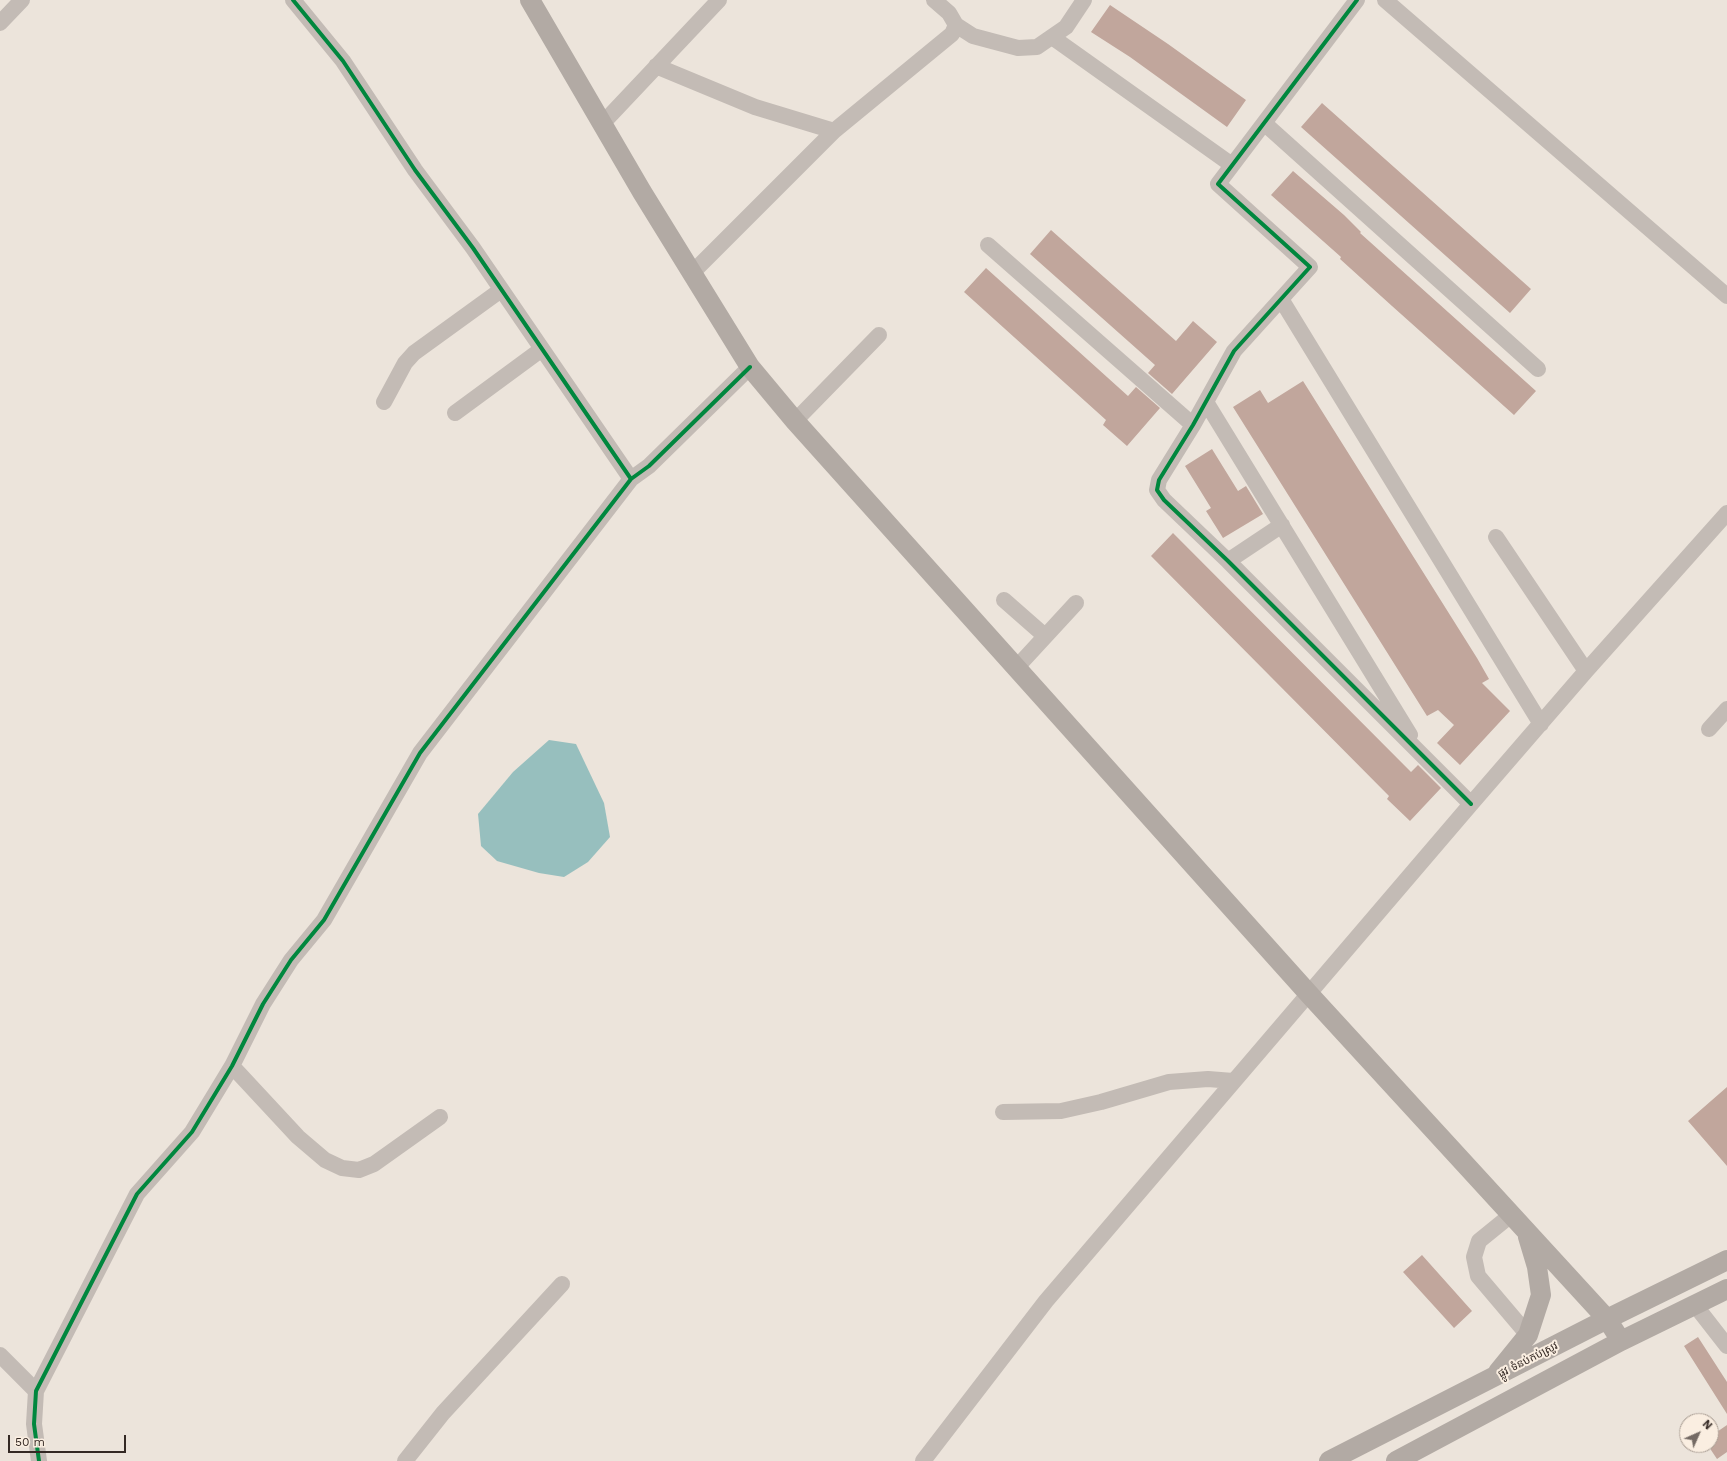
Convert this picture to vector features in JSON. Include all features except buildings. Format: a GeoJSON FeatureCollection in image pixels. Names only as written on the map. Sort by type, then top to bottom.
{"type":"FeatureCollection","features":[{"type":"Feature","properties":{"kind":"main road"},"geometry":{"type":"LineString","coordinates":[[530,0],[642,192],[750,367],[795,421],[1308,993],[1607,1319],[1621,1341]]}},
{"type":"Feature","properties":{"kind":"main road"},"geometry":{"type":"LineString","coordinates":[[1494,1377],[1528,1335],[1541,1295],[1537,1267],[1526,1231]]}},
{"type":"Feature","properties":{"kind":"main road","name":"ផ្លូវ ទំនប់កប់ស្រូវ"},"geometry":{"type":"LineString","coordinates":[[1329,1461],[1607,1319],[1727,1260]]}},
{"type":"Feature","properties":{"kind":"main road"},"geometry":{"type":"LineString","coordinates":[[1396,1461],[1621,1341],[1727,1289]]}},
{"type":"Feature","properties":{"kind":"street"},"geometry":{"type":"LineString","coordinates":[[0,23],[22,0]]}},
{"type":"Feature","properties":{"kind":"street"},"geometry":{"type":"LineString","coordinates":[[293,0],[343,61],[415,170],[473,248],[631,480]]}},
{"type":"Feature","properties":{"kind":"street"},"geometry":{"type":"LineString","coordinates":[[934,0],[949,13],[956,25],[973,36],[1018,48],[1037,47],[1066,28],[1084,0]]}},
{"type":"Feature","properties":{"kind":"street"},"geometry":{"type":"LineString","coordinates":[[1357,0],[1218,184],[1310,267],[1234,351],[1193,425],[1159,480],[1157,490],[1164,500],[1228,561],[1471,804]]}},
{"type":"Feature","properties":{"kind":"street"},"geometry":{"type":"LineString","coordinates":[[1385,0],[1727,296]]}},
{"type":"Feature","properties":{"kind":"street"},"geometry":{"type":"LineString","coordinates":[[602,124],[714,2]]}},
{"type":"Feature","properties":{"kind":"street"},"geometry":{"type":"LineString","coordinates":[[692,272],[834,131],[952,34],[956,25]]}},
{"type":"Feature","properties":{"kind":"street"},"geometry":{"type":"LineString","coordinates":[[1052,37],[1232,165]]}},
{"type":"Feature","properties":{"kind":"street"},"geometry":{"type":"LineString","coordinates":[[656,66],[755,107],[834,131]]}},
{"type":"Feature","properties":{"kind":"street"},"geometry":{"type":"LineString","coordinates":[[1264,123],[1538,369]]}},
{"type":"Feature","properties":{"kind":"street"},"geometry":{"type":"LineString","coordinates":[[988,245],[1193,425]]}},
{"type":"Feature","properties":{"kind":"street"},"geometry":{"type":"LineString","coordinates":[[384,402],[405,363],[414,353],[501,290]]}},
{"type":"Feature","properties":{"kind":"street"},"geometry":{"type":"LineString","coordinates":[[1281,299],[1541,724]]}},
{"type":"Feature","properties":{"kind":"street"},"geometry":{"type":"LineString","coordinates":[[795,421],[879,335]]}},
{"type":"Feature","properties":{"kind":"street"},"geometry":{"type":"LineString","coordinates":[[455,413],[542,349]]}},
{"type":"Feature","properties":{"kind":"street"},"geometry":{"type":"LineString","coordinates":[[39,1461],[34,1424],[36,1391],[137,1194],[192,1132],[232,1066],[263,1004],[291,960],[324,920],[420,753],[631,480],[649,466],[750,367]]}},
{"type":"Feature","properties":{"kind":"street"},"geometry":{"type":"LineString","coordinates":[[1206,402],[1425,758]]}},
{"type":"Feature","properties":{"kind":"street"},"geometry":{"type":"LineString","coordinates":[[923,1461],[1046,1301],[1471,804],[1586,671],[1727,513]]}},
{"type":"Feature","properties":{"kind":"street"},"geometry":{"type":"LineString","coordinates":[[1228,561],[1282,525]]}},
{"type":"Feature","properties":{"kind":"street"},"geometry":{"type":"LineString","coordinates":[[1496,537],[1586,671]]}},
{"type":"Feature","properties":{"kind":"street"},"geometry":{"type":"LineString","coordinates":[[1004,600],[1045,636]]}},
{"type":"Feature","properties":{"kind":"street"},"geometry":{"type":"LineString","coordinates":[[1016,667],[1076,603]]}},
{"type":"Feature","properties":{"kind":"street"},"geometry":{"type":"LineString","coordinates":[[1709,729],[1727,709]]}},
{"type":"Feature","properties":{"kind":"street"},"geometry":{"type":"LineString","coordinates":[[232,1066],[298,1137],[325,1160],[342,1168],[359,1170],[374,1164],[440,1117]]}},
{"type":"Feature","properties":{"kind":"street"},"geometry":{"type":"LineString","coordinates":[[1003,1112],[1061,1111],[1101,1102],[1169,1082],[1208,1079],[1233,1081]]}},
{"type":"Feature","properties":{"kind":"street"},"geometry":{"type":"LineString","coordinates":[[1512,1215],[1479,1240],[1474,1257],[1478,1276],[1528,1335]]}},
{"type":"Feature","properties":{"kind":"street"},"geometry":{"type":"LineString","coordinates":[[405,1461],[443,1413],[562,1284]]}},
{"type":"Feature","properties":{"kind":"street"},"geometry":{"type":"LineString","coordinates":[[1695,1305],[1727,1346]]}},
{"type":"Feature","properties":{"kind":"street"},"geometry":{"type":"LineString","coordinates":[[0,1355],[36,1391]]}},
{"type":"Feature","properties":{"kind":"water"},"geometry":{"type":"Polygon","coordinates":[[[549,740],[576,744],[604,803],[610,837],[588,862],[564,877],[539,873],[497,861],[481,846],[478,814],[513,772],[549,740]]]}},
{"type":"Feature","properties":{"kind":"cycle path"},"geometry":{"type":"LineString","coordinates":[[293,0],[343,61],[415,170],[473,248],[631,479]]}},
{"type":"Feature","properties":{"kind":"cycle path"},"geometry":{"type":"LineString","coordinates":[[1357,0],[1218,184],[1310,267],[1234,351],[1193,425],[1159,480],[1157,490],[1164,500],[1228,561],[1471,804]]}},
{"type":"Feature","properties":{"kind":"cycle path"},"geometry":{"type":"LineString","coordinates":[[39,1461],[34,1424],[36,1391],[137,1194],[192,1132],[232,1066],[263,1004],[291,960],[324,920],[420,753],[631,479],[649,466],[750,367]]}}]}
